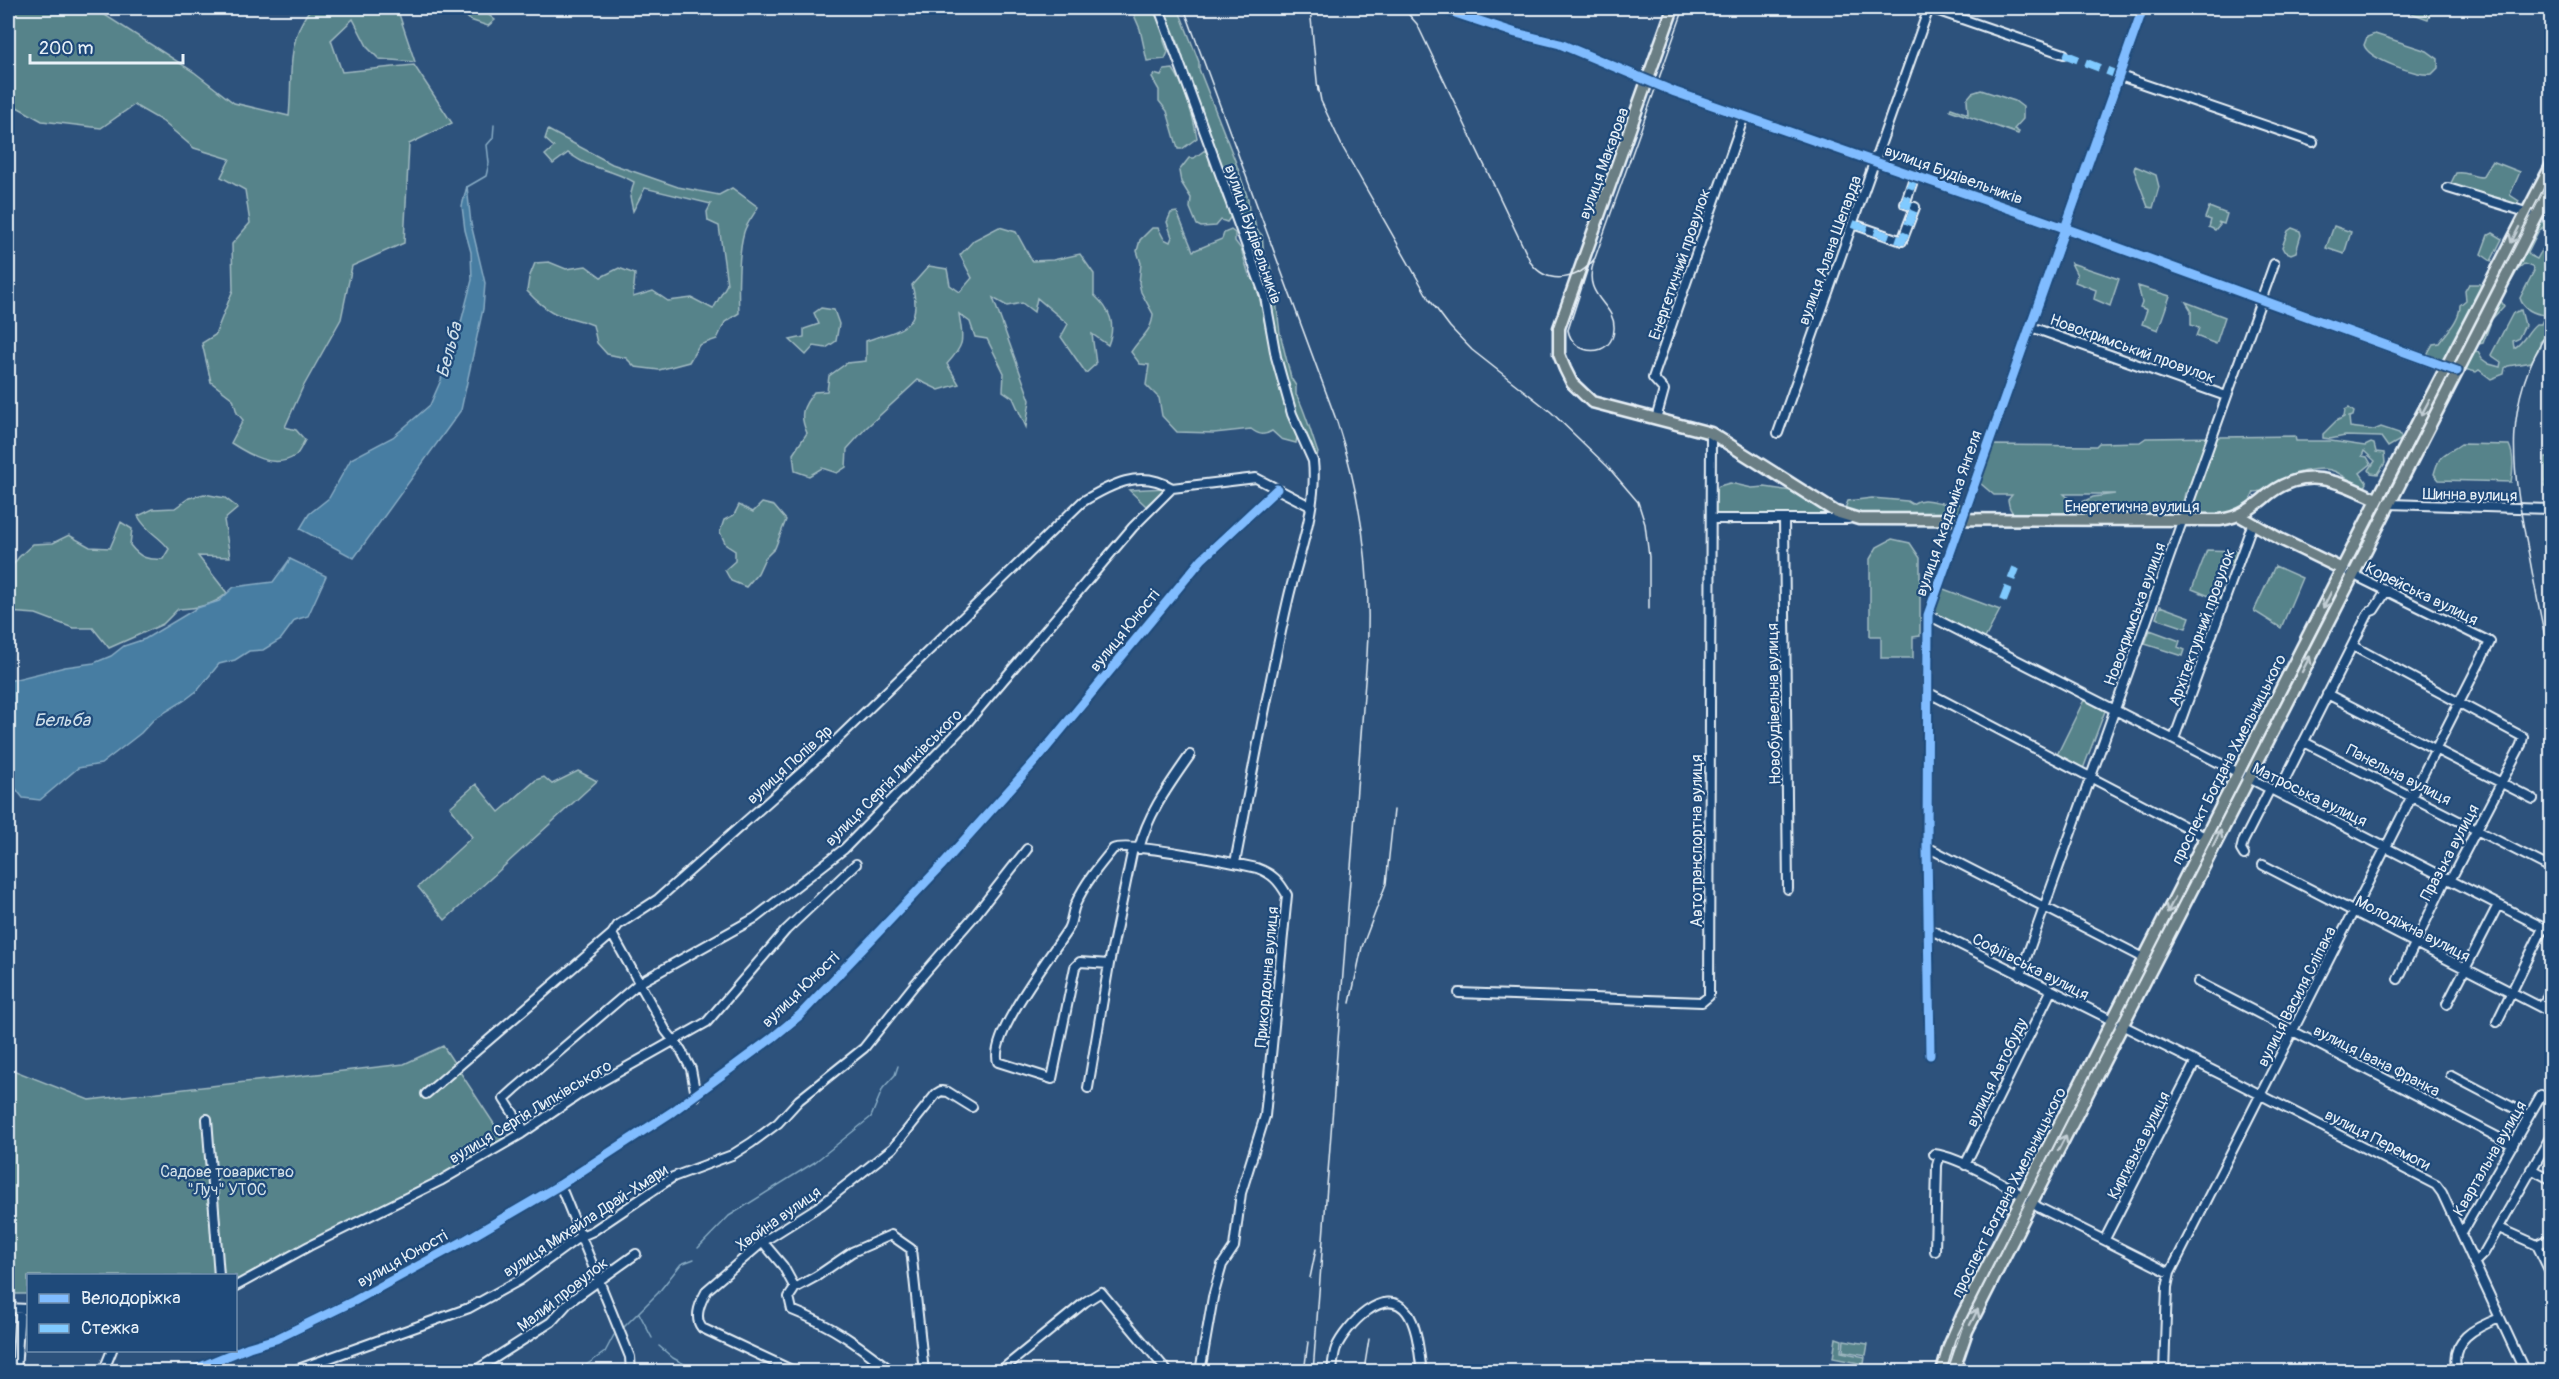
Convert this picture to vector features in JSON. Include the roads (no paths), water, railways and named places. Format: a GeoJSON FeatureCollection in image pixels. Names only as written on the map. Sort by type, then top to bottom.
{"type":"FeatureCollection","features":[{"type":"Feature","properties":{"kind":"main road","name":"вулиця Макарова"},"geometry":{"type":"LineString","coordinates":[[1559,328],[1673,8]]}},
{"type":"Feature","properties":{"kind":"main road","name":"проспект Богдана Хмельницького"},"geometry":{"type":"LineString","coordinates":[[2347,572],[2389,504],[2452,368],[2531,214],[2552,164]]}},
{"type":"Feature","properties":{"kind":"main road","name":"проспект Богдана Хмельницького"},"geometry":{"type":"LineString","coordinates":[[2531,214],[2552,187]]}},
{"type":"Feature","properties":{"kind":"main road","name":"Енергетична вулиця"},"geometry":{"type":"LineString","coordinates":[[1559,328],[1559,354],[1565,369],[1572,383],[1592,402],[1711,433],[1836,512],[1859,519],[2220,520],[2240,516],[2283,486],[2304,479],[2321,478],[2342,482],[2389,504]]}},
{"type":"Feature","properties":{"kind":"main road","name":"проспект Богдана Хмельницького"},"geometry":{"type":"LineString","coordinates":[[1953,1371],[1967,1331],[2028,1199],[2347,572],[2378,499],[2452,368]]}},
{"type":"Feature","properties":{"kind":"main road"},"geometry":{"type":"LineString","coordinates":[[2240,516],[2252,525],[2347,572]]}},
{"type":"Feature","properties":{"kind":"main road","name":"проспект Богдана Хмельницького"},"geometry":{"type":"LineString","coordinates":[[2117,1024],[2144,958],[2205,837],[2243,775]]}},
{"type":"Feature","properties":{"kind":"main road","name":"проспект Богдана Хмельницького"},"geometry":{"type":"LineString","coordinates":[[1942,1371],[1956,1327],[2028,1199]]}},
{"type":"Feature","properties":{"kind":"street","name":"вулиця Будівельників"},"geometry":{"type":"LineString","coordinates":[[1159,8],[1265,296],[1276,357],[1289,402],[1313,461],[1310,506]]}},
{"type":"Feature","properties":{"kind":"street","name":"вулиця Будівельників"},"geometry":{"type":"LineString","coordinates":[[1440,8],[1516,33],[1560,44],[1744,116],[2261,298],[2452,368]]}},
{"type":"Feature","properties":{"kind":"street"},"geometry":{"type":"LineString","coordinates":[[1930,8],[2064,54]]}},
{"type":"Feature","properties":{"kind":"street","name":"вулиця Алана Шепарда"},"geometry":{"type":"LineString","coordinates":[[1778,434],[1930,8]]}},
{"type":"Feature","properties":{"kind":"street","name":"вулиця Академіка Янгеля"},"geometry":{"type":"LineString","coordinates":[[1930,1055],[1927,847],[1928,615],[2143,8]]}},
{"type":"Feature","properties":{"kind":"street"},"geometry":{"type":"LineString","coordinates":[[2120,76],[2313,142]]}},
{"type":"Feature","properties":{"kind":"street","name":"Енергетичний провулок"},"geometry":{"type":"LineString","coordinates":[[1656,419],[1664,390],[1653,378],[1744,116]]}},
{"type":"Feature","properties":{"kind":"street"},"geometry":{"type":"LineString","coordinates":[[1853,224],[1902,241],[1915,207],[1905,204],[1915,175]]}},
{"type":"Feature","properties":{"kind":"street"},"geometry":{"type":"LineString","coordinates":[[2448,188],[2531,214]]}},
{"type":"Feature","properties":{"kind":"street","name":"Новокримська вулиця"},"geometry":{"type":"LineString","coordinates":[[2020,975],[2274,264]]}},
{"type":"Feature","properties":{"kind":"street","name":"Новокримський провулок"},"geometry":{"type":"LineString","coordinates":[[2031,327],[2226,396]]}},
{"type":"Feature","properties":{"kind":"street","name":"Автотранспортна вулиця"},"geometry":{"type":"LineString","coordinates":[[1459,993],[1707,1000],[1709,984],[1711,433]]}},
{"type":"Feature","properties":{"kind":"street"},"geometry":{"type":"LineString","coordinates":[[1172,488],[1256,478],[1310,506],[1288,601],[1236,863]]}},
{"type":"Feature","properties":{"kind":"street","name":"вулиця Попів Яр"},"geometry":{"type":"LineString","coordinates":[[426,1094],[612,934],[618,926],[676,885],[821,755],[1082,502],[1109,486],[1136,479],[1159,480],[1172,488]]}},
{"type":"Feature","properties":{"kind":"street","name":"вулиця Сергія Липківського"},"geometry":{"type":"LineString","coordinates":[[521,1134],[522,1127],[504,1099],[639,982],[755,918],[844,849],[966,724],[1133,527],[1172,488]]}},
{"type":"Feature","properties":{"kind":"street","name":"вулиця Юності"},"geometry":{"type":"LineString","coordinates":[[237,1352],[276,1339],[354,1301],[560,1185],[696,1096],[772,1038],[808,1007],[941,866],[1022,776],[1202,559],[1277,489]]}},
{"type":"Feature","properties":{"kind":"street","name":"Шинна вулиця"},"geometry":{"type":"LineString","coordinates":[[2389,504],[2552,509]]}},
{"type":"Feature","properties":{"kind":"street","name":"Енергетична вулиця"},"geometry":{"type":"LineString","coordinates":[[1712,519],[1859,519]]}},
{"type":"Feature","properties":{"kind":"street","name":"Новобудівельна вулиця"},"geometry":{"type":"LineString","coordinates":[[1784,519],[1788,889]]}},
{"type":"Feature","properties":{"kind":"street","name":"Архітектурний провулок"},"geometry":{"type":"LineString","coordinates":[[2174,739],[2252,525]]}},
{"type":"Feature","properties":{"kind":"street","name":"Корейська вулиця"},"geometry":{"type":"LineString","coordinates":[[2347,572],[2490,642]]}},
{"type":"Feature","properties":{"kind":"street"},"geometry":{"type":"LineString","coordinates":[[2278,794],[2369,612],[2374,610],[2387,590]]}},
{"type":"Feature","properties":{"kind":"street","name":"Матроська вулиця"},"geometry":{"type":"LineString","coordinates":[[1928,615],[2552,932]]}},
{"type":"Feature","properties":{"kind":"street","name":"вулиця Василя Сліпака"},"geometry":{"type":"LineString","coordinates":[[2164,1371],[2167,1287],[2170,1273],[2354,913],[2434,748],[2490,642]]}},
{"type":"Feature","properties":{"kind":"street"},"geometry":{"type":"LineString","coordinates":[[2353,646],[2458,702]]}},
{"type":"Feature","properties":{"kind":"street"},"geometry":{"type":"LineString","coordinates":[[1929,693],[2205,837]]}},
{"type":"Feature","properties":{"kind":"street"},"geometry":{"type":"LineString","coordinates":[[2328,694],[2533,799]]}},
{"type":"Feature","properties":{"kind":"street","name":"Празька вулиця"},"geometry":{"type":"LineString","coordinates":[[2398,979],[2446,879],[2452,877],[2521,745],[2523,737],[2458,702]]}},
{"type":"Feature","properties":{"kind":"street","name":"Панельна вулиця"},"geometry":{"type":"LineString","coordinates":[[2304,742],[2545,865]]}},
{"type":"Feature","properties":{"kind":"street"},"geometry":{"type":"LineString","coordinates":[[1088,1088],[1109,964],[1136,849],[1164,792],[1190,754]]}},
{"type":"Feature","properties":{"kind":"street"},"geometry":{"type":"LineString","coordinates":[[2244,855],[2241,850],[2243,842],[2270,789]]}},
{"type":"Feature","properties":{"kind":"street"},"geometry":{"type":"LineString","coordinates":[[1109,964],[1080,962],[1075,967],[1052,1079],[998,1062],[996,1056],[1006,1025],[1051,951],[1068,929],[1070,917],[1082,891],[1113,849],[1117,847],[1136,849]]}},
{"type":"Feature","properties":{"kind":"street"},"geometry":{"type":"LineString","coordinates":[[1927,847],[2144,958]]}},
{"type":"Feature","properties":{"kind":"street","name":"вулиця Михайла Драй-Хмари"},"geometry":{"type":"LineString","coordinates":[[290,1371],[469,1308],[520,1280],[579,1237],[593,1231],[673,1177],[732,1155],[751,1143],[778,1123],[799,1100],[864,1048],[1027,849]]}},
{"type":"Feature","properties":{"kind":"street","name":"Прикордонна вулиця"},"geometry":{"type":"LineString","coordinates":[[1136,849],[1236,863],[1271,873],[1287,895],[1265,1116],[1241,1193],[1234,1247],[1222,1265],[1213,1297],[1200,1371]]}},
{"type":"Feature","properties":{"kind":"street","name":"вулиця Сергія Липківського"},"geometry":{"type":"LineString","coordinates":[[237,1285],[309,1246],[441,1181],[521,1134],[581,1093],[706,1022],[786,930],[856,864]]}},
{"type":"Feature","properties":{"kind":"street","name":"Молодіжна вулиця"},"geometry":{"type":"LineString","coordinates":[[2263,865],[2552,1013]]}},
{"type":"Feature","properties":{"kind":"street"},"geometry":{"type":"LineString","coordinates":[[2447,1004],[2498,905]]}},
{"type":"Feature","properties":{"kind":"street"},"geometry":{"type":"LineString","coordinates":[[2497,1022],[2543,928]]}},
{"type":"Feature","properties":{"kind":"street","name":"Софіївська вулиця"},"geometry":{"type":"LineString","coordinates":[[1929,929],[2117,1024]]}},
{"type":"Feature","properties":{"kind":"street"},"geometry":{"type":"LineString","coordinates":[[612,934],[673,1042],[681,1050],[691,1069],[696,1096]]}},
{"type":"Feature","properties":{"kind":"street","name":"вулиця Івана Франка"},"geometry":{"type":"LineString","coordinates":[[2198,982],[2513,1145]]}},
{"type":"Feature","properties":{"kind":"street"},"geometry":{"type":"LineString","coordinates":[[2542,1008],[2552,986]]}},
{"type":"Feature","properties":{"kind":"street","name":"вулиця Автобуду"},"geometry":{"type":"LineString","coordinates":[[1965,1165],[2051,991]]}},
{"type":"Feature","properties":{"kind":"street","name":"вулиця Перемоги"},"geometry":{"type":"LineString","coordinates":[[2117,1024],[2428,1179],[2442,1193],[2525,1371]]}},
{"type":"Feature","properties":{"kind":"street","name":"Киргизька вулиця"},"geometry":{"type":"LineString","coordinates":[[2105,1239],[2195,1062]]}},
{"type":"Feature","properties":{"kind":"street"},"geometry":{"type":"LineString","coordinates":[[2451,1075],[2529,1116]]}},
{"type":"Feature","properties":{"kind":"street","name":"Хвойна вулиця"},"geometry":{"type":"LineString","coordinates":[[796,1371],[702,1328],[698,1316],[707,1290],[764,1241],[821,1205],[893,1148],[941,1090],[972,1107]]}},
{"type":"Feature","properties":{"kind":"street","name":"Квартальна вулиця"},"geometry":{"type":"LineString","coordinates":[[2461,1234],[2541,1095]]}},
{"type":"Feature","properties":{"kind":"street"},"geometry":{"type":"LineString","coordinates":[[207,1119],[219,1274]]}},
{"type":"Feature","properties":{"kind":"street"},"geometry":{"type":"LineString","coordinates":[[2474,1263],[2484,1253],[2552,1134]]}},
{"type":"Feature","properties":{"kind":"street"},"geometry":{"type":"LineString","coordinates":[[1935,1251],[1937,1155],[1965,1165],[2170,1273]]}},
{"type":"Feature","properties":{"kind":"street"},"geometry":{"type":"LineString","coordinates":[[2531,1169],[2552,1180]]}},
{"type":"Feature","properties":{"kind":"street"},"geometry":{"type":"LineString","coordinates":[[560,1185],[579,1237],[630,1357],[631,1371]]}},
{"type":"Feature","properties":{"kind":"street"},"geometry":{"type":"LineString","coordinates":[[2499,1228],[2536,1245],[2552,1276]]}},
{"type":"Feature","properties":{"kind":"street"},"geometry":{"type":"LineString","coordinates":[[893,1371],[850,1338],[819,1321],[792,1311],[789,1297],[795,1287],[817,1276],[852,1252],[891,1235],[911,1249],[924,1371]]}},
{"type":"Feature","properties":{"kind":"street"},"geometry":{"type":"LineString","coordinates":[[2536,1245],[2552,1238]]}},
{"type":"Feature","properties":{"kind":"street"},"geometry":{"type":"LineString","coordinates":[[767,1247],[783,1266],[795,1287]]}},
{"type":"Feature","properties":{"kind":"street","name":"Малий провулок"},"geometry":{"type":"LineString","coordinates":[[472,1371],[551,1322],[569,1302],[636,1254]]}},
{"type":"Feature","properties":{"kind":"street"},"geometry":{"type":"LineString","coordinates":[[999,1371],[1085,1302],[1101,1292],[1168,1371]]}},
{"type":"Feature","properties":{"kind":"street"},"geometry":{"type":"LineString","coordinates":[[1332,1371],[1335,1349],[1357,1318],[1381,1304],[1394,1304],[1401,1306],[1409,1314],[1422,1371]]}},
{"type":"Feature","properties":{"kind":"street"},"geometry":{"type":"LineString","coordinates":[[8,1308],[24,1309],[16,1371]]}},
{"type":"Feature","properties":{"kind":"street"},"geometry":{"type":"LineString","coordinates":[[2457,1371],[2456,1350],[2462,1340],[2474,1328],[2500,1318]]}},
{"type":"Feature","properties":{"kind":"street"},"geometry":{"type":"LineString","coordinates":[[103,1371],[111,1352]]}},
{"type":"Feature","properties":{"kind":"street","name":"вулиця Юності"},"geometry":{"type":"LineString","coordinates":[[188,1371],[236,1352]]}},
{"type":"Feature","properties":{"kind":"water","name":"Бельба"},"geometry":{"type":"Polygon","coordinates":[[[467,186],[471,224],[485,283],[483,309],[461,410],[354,558],[300,529],[309,514],[329,498],[351,459],[393,437],[430,405],[441,380],[451,342],[459,330],[472,280],[471,252],[462,206],[467,186]]]}},
{"type":"Feature","properties":{"kind":"water","name":"Бельба"},"geometry":{"type":"Polygon","coordinates":[[[290,559],[326,576],[308,616],[295,620],[281,639],[263,650],[249,651],[235,660],[219,664],[198,690],[154,719],[141,733],[101,764],[78,768],[40,800],[23,798],[13,785],[8,785],[8,681],[65,667],[94,663],[111,656],[124,646],[145,639],[197,608],[219,601],[234,587],[273,582],[290,559]]]}},
{"type":"Feature","properties":{"kind":"waterway","name":"Бельба"},"geometry":{"type":"LineString","coordinates":[[467,187],[486,176],[489,163],[487,145],[493,138],[494,125]]}},
{"type":"Feature","properties":{"kind":"waterway","name":"Бельба"},"geometry":{"type":"LineString","coordinates":[[283,571],[290,559]]}},
{"type":"Feature","properties":{"kind":"waterway"},"geometry":{"type":"LineString","coordinates":[[698,1248],[729,1216],[815,1162],[871,1117],[883,1088],[895,1075],[898,1066]]}},
{"type":"Feature","properties":{"kind":"waterway"},"geometry":{"type":"LineString","coordinates":[[624,1327],[658,1293],[681,1264],[694,1259]]}},
{"type":"Feature","properties":{"kind":"waterway"},"geometry":{"type":"LineString","coordinates":[[639,1313],[652,1338]]}},
{"type":"Feature","properties":{"kind":"waterway"},"geometry":{"type":"LineString","coordinates":[[576,1372],[605,1352],[614,1335]]}},
{"type":"Feature","properties":{"kind":"waterway"},"geometry":{"type":"LineString","coordinates":[[659,1346],[673,1358],[699,1372]]}},
{"type":"Feature","properties":{"kind":"tram line"},"geometry":{"type":"LineString","coordinates":[[1403,8],[1417,24],[1531,263],[1538,271],[1555,278],[1573,275],[1589,265],[1595,258],[1684,8]]}},
{"type":"Feature","properties":{"kind":"tram line"},"geometry":{"type":"LineString","coordinates":[[1946,1372],[1955,1340],[2552,172]]}},
{"type":"Feature","properties":{"kind":"tram line"},"geometry":{"type":"LineString","coordinates":[[1589,265],[1568,330],[1571,339],[1577,345],[1592,350],[1607,345],[1614,329],[1610,313],[1592,284],[1591,273],[1594,261]]}},
{"type":"Feature","properties":{"kind":"railway"},"geometry":{"type":"LineString","coordinates":[[1184,8],[1337,422],[1359,508],[1366,566],[1367,655],[1313,1372]]}},
{"type":"Feature","properties":{"kind":"railway"},"geometry":{"type":"LineString","coordinates":[[1310,8],[1318,91]]}},
{"type":"Feature","properties":{"kind":"railway"},"geometry":{"type":"LineString","coordinates":[[1318,85],[1321,101],[1343,148],[1429,299],[1450,327],[1472,350],[1551,412],[1608,467],[1638,502],[1645,524],[1649,557],[1649,609]]}},
{"type":"Feature","properties":{"kind":"railway"},"geometry":{"type":"LineString","coordinates":[[2552,325],[2535,354],[2524,382],[2517,409],[2515,437],[2518,494],[2552,668]]}},
{"type":"Feature","properties":{"kind":"railway"},"geometry":{"type":"LineString","coordinates":[[1350,1003],[1362,947],[1386,884],[1394,810]]}},
{"type":"Feature","properties":{"kind":"railway"},"geometry":{"type":"LineString","coordinates":[[1310,1278],[1316,1249]]}},
{"type":"Feature","properties":{"kind":"railway"},"geometry":{"type":"LineString","coordinates":[[1364,1370],[1369,1339]]}},
{"type":"Feature","properties":{"kind":"railway"},"geometry":{"type":"LineString","coordinates":[[1304,1372],[1308,1342]]}},
{"type":"Feature","properties":{"kind":"park label","name":"Садове товариство \"Луч\" УТОС"},"geometry":{"type":"Point","coordinates":[227,1180]}}]}
